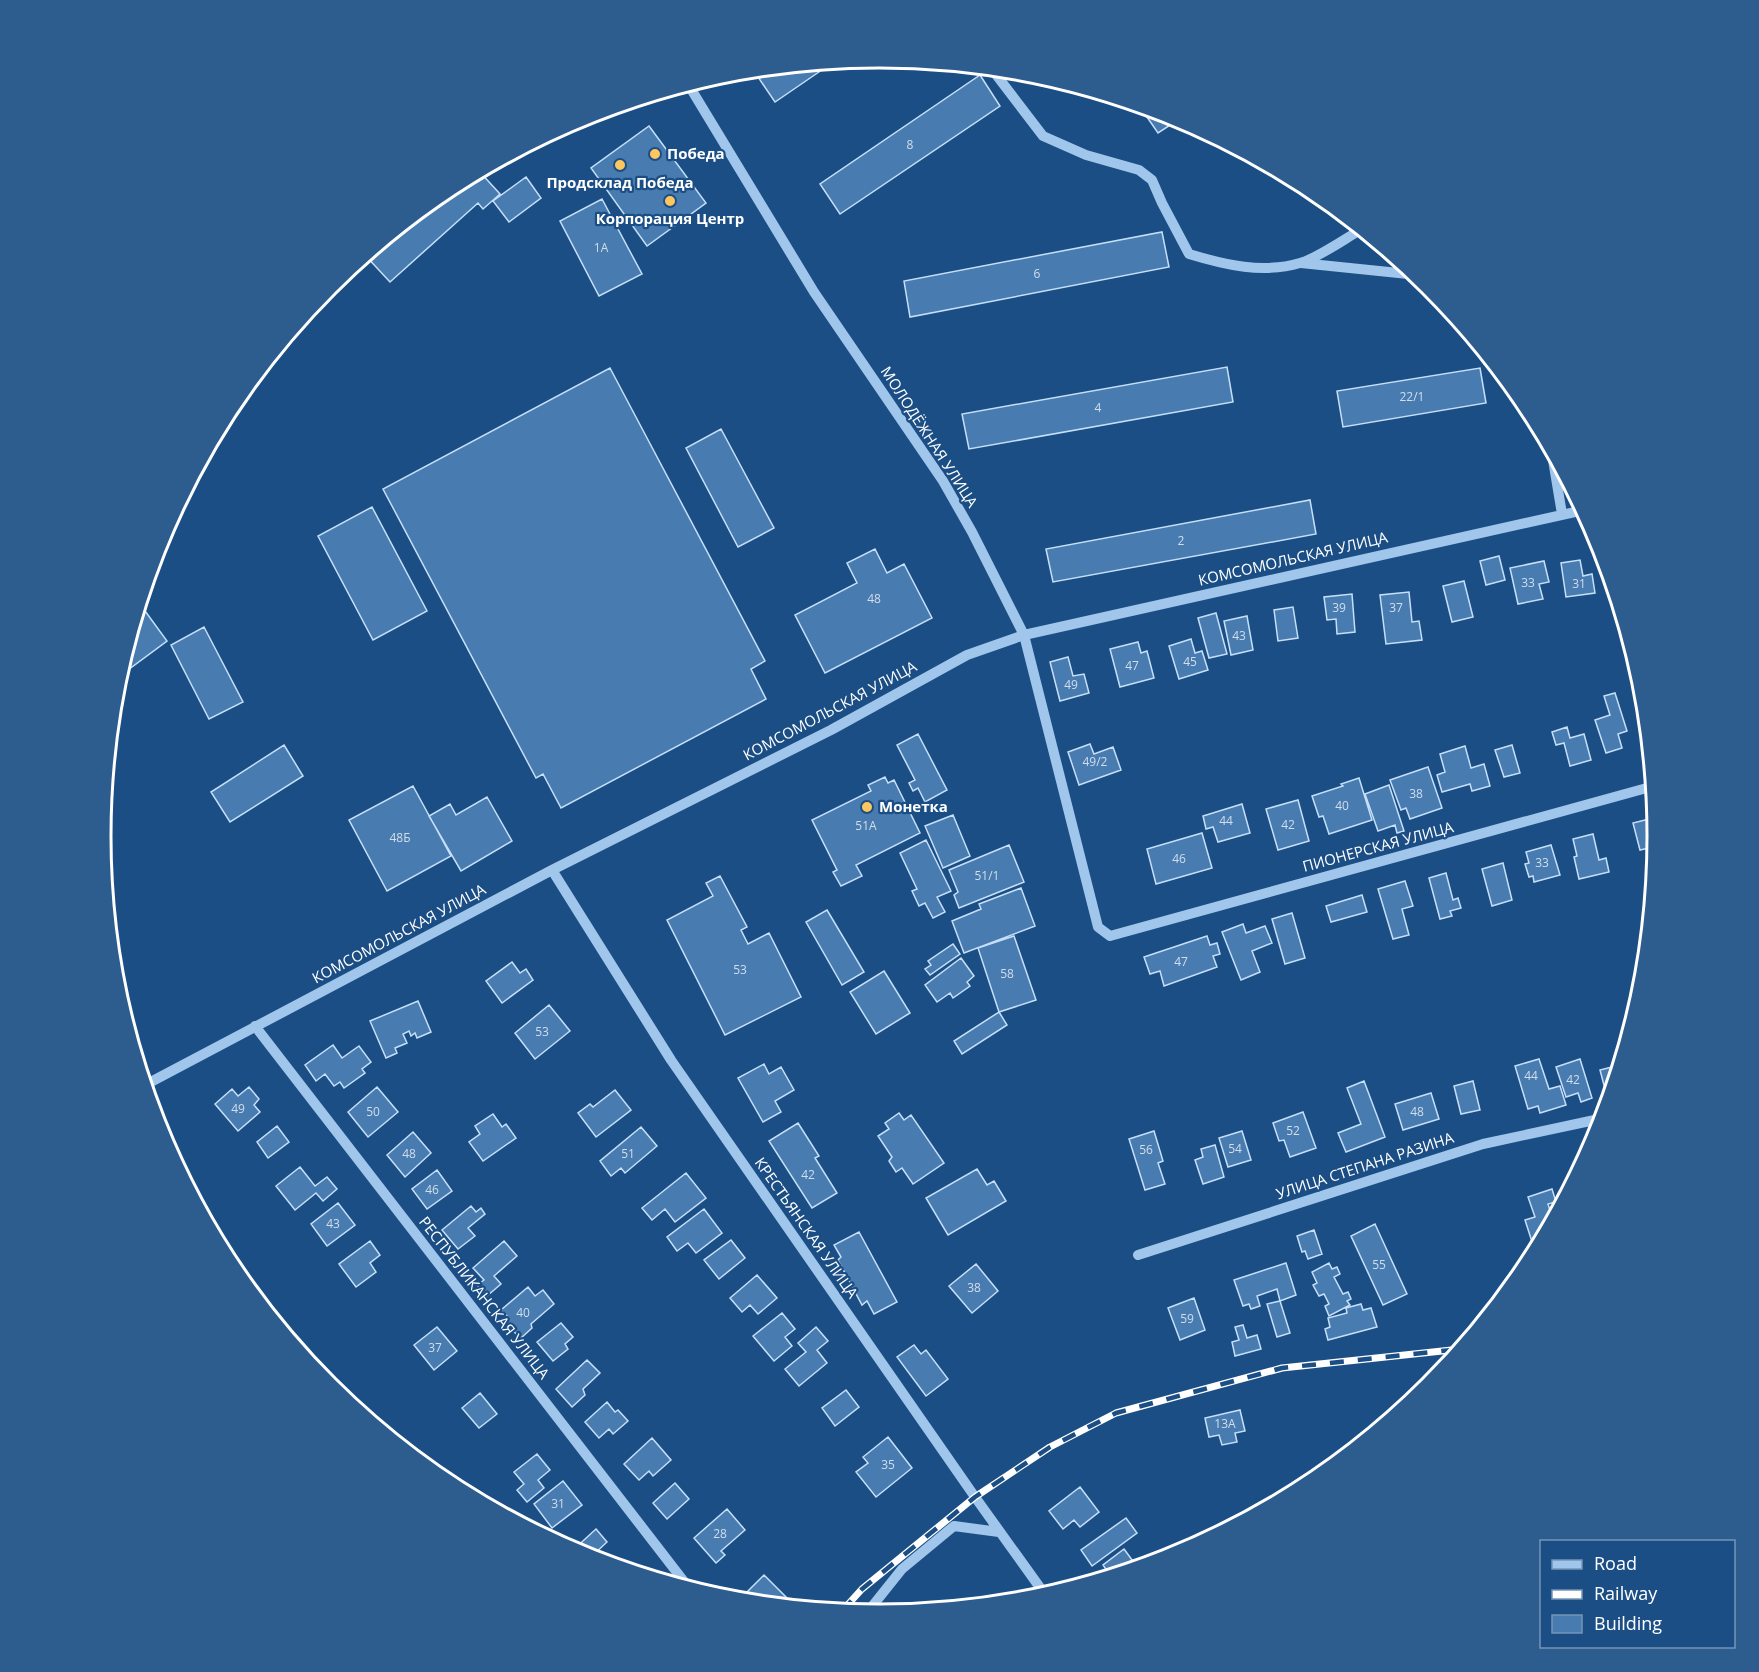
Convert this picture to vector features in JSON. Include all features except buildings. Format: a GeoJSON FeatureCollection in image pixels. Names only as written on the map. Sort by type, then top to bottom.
{"type":"FeatureCollection","features":[{"type":"Feature","properties":{"kind":"street"},"geometry":{"type":"LineString","coordinates":[[998,77],[1043,136],[1086,156],[1139,170],[1152,180],[1189,254],[1216,262],[1259,268],[1301,263],[1402,273]]}},
{"type":"Feature","properties":{"kind":"street","name":"МОЛОДЁЖНАЯ УЛИЦА"},"geometry":{"type":"LineString","coordinates":[[692,91],[814,292],[943,481],[972,532],[1024,635],[1098,927],[1110,936]]}},
{"type":"Feature","properties":{"kind":"street"},"geometry":{"type":"LineString","coordinates":[[1301,263],[1355,233]]}},
{"type":"Feature","properties":{"kind":"street"},"geometry":{"type":"LineString","coordinates":[[1555,470],[1562,514]]}},
{"type":"Feature","properties":{"kind":"street","name":"КОМСОМОЛЬСКАЯ УЛИЦА"},"geometry":{"type":"LineString","coordinates":[[152,1081],[552,870],[831,730],[967,655],[1024,635],[1576,511]]}},
{"type":"Feature","properties":{"kind":"street","name":"ПИОНЕРСКАЯ УЛИЦА"},"geometry":{"type":"LineString","coordinates":[[1110,936],[1646,788]]}},
{"type":"Feature","properties":{"kind":"street","name":"КРЕСТЬЯНСКАЯ УЛИЦА"},"geometry":{"type":"LineString","coordinates":[[552,870],[671,1060],[1040,1587]]}},
{"type":"Feature","properties":{"kind":"street","name":"РЕСПУБЛИКАНСКАЯ УЛИЦА"},"geometry":{"type":"LineString","coordinates":[[255,1026],[681,1578]]}},
{"type":"Feature","properties":{"kind":"street","name":"УЛИЦА СТЕПАНА РАЗИНА"},"geometry":{"type":"LineString","coordinates":[[1138,1255],[1483,1144],[1594,1120]]}},
{"type":"Feature","properties":{"kind":"street"},"geometry":{"type":"LineString","coordinates":[[874,1604],[902,1569],[954,1526],[999,1532]]}},
{"type":"Feature","properties":{"kind":"railway"},"geometry":{"type":"LineString","coordinates":[[849,1603],[862,1589],[975,1497],[1050,1447],[1116,1413],[1282,1368],[1450,1350]]}},
{"type":"Feature","properties":{"kind":"place","name":"Победа"},"geometry":{"type":"Point","coordinates":[655,154]}},
{"type":"Feature","properties":{"kind":"place","name":"Продсклад Победа"},"geometry":{"type":"Point","coordinates":[620,165]}},
{"type":"Feature","properties":{"kind":"place","name":"Корпорация Центр"},"geometry":{"type":"Point","coordinates":[670,201]}},
{"type":"Feature","properties":{"kind":"place","name":"Монетка"},"geometry":{"type":"Point","coordinates":[867,807]}}]}
